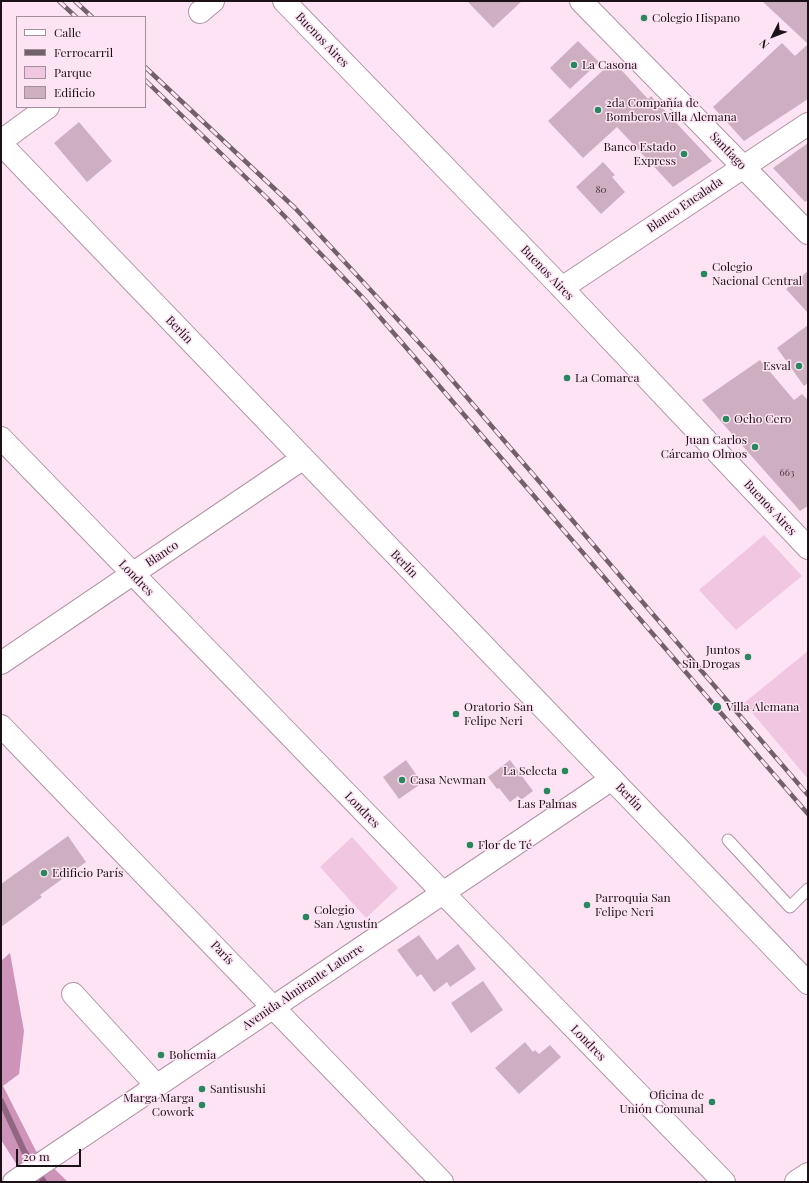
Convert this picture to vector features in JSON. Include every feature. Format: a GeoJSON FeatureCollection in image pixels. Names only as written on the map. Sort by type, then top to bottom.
{"type":"FeatureCollection","features":[{"type":"Feature","properties":{"kind":"street","name":"Buenos Aires"},"geometry":{"type":"LineString","coordinates":[[284,1],[562,288],[808,548]]}},
{"type":"Feature","properties":{"kind":"street","name":"Santiago"},"geometry":{"type":"LineString","coordinates":[[580,1],[808,233]]}},
{"type":"Feature","properties":{"kind":"street"},"geometry":{"type":"LineString","coordinates":[[1,141],[47,108]]}},
{"type":"Feature","properties":{"kind":"street","name":"Blanco Encalada"},"geometry":{"type":"LineString","coordinates":[[562,288],[808,124]]}},
{"type":"Feature","properties":{"kind":"street","name":"Berlín"},"geometry":{"type":"LineString","coordinates":[[1,144],[302,459],[808,983]]}},
{"type":"Feature","properties":{"kind":"street","name":"Londres"},"geometry":{"type":"LineString","coordinates":[[1,438],[724,1182]]}},
{"type":"Feature","properties":{"kind":"street","name":"Blanco"},"geometry":{"type":"LineString","coordinates":[[1,662],[302,459]]}},
{"type":"Feature","properties":{"kind":"street","name":"París"},"geometry":{"type":"LineString","coordinates":[[1,726],[274,1006],[442,1182]]}},
{"type":"Feature","properties":{"kind":"street","name":"Avenida Almirante Latorre"},"geometry":{"type":"LineString","coordinates":[[14,1182],[442,892],[612,779]]}},
{"type":"Feature","properties":{"kind":"street"},"geometry":{"type":"LineString","coordinates":[[73,994],[157,1086]]}},
{"type":"Feature","properties":{"kind":"street"},"geometry":{"type":"LineString","coordinates":[[796,1182],[808,1174]]}},
{"type":"Feature","properties":{"kind":"lane"},"geometry":{"type":"LineString","coordinates":[[728,840],[790,907],[808,889]]}},
{"type":"Feature","properties":{"kind":"green space"},"geometry":{"type":"Polygon","coordinates":[[[764,535],[802,576],[736,630],[699,590],[764,535]]]}},
{"type":"Feature","properties":{"kind":"green space"},"geometry":{"type":"Polygon","coordinates":[[[808,651],[808,779],[744,703],[808,651]]]}},
{"type":"Feature","properties":{"kind":"green space"},"geometry":{"type":"Polygon","coordinates":[[[352,837],[398,888],[366,918],[320,867],[352,837]]]}},
{"type":"Feature","properties":{"kind":"shaded area"},"geometry":{"type":"Polygon","coordinates":[[[10,953],[24,1031],[19,1074],[3,1086],[36,1151],[68,1182],[28,1182],[1,1140],[1,961],[10,953]]]}},
{"type":"Feature","properties":{"kind":"building"},"geometry":{"type":"Polygon","coordinates":[[[467,1],[522,1],[493,28],[467,1]]]}},
{"type":"Feature","properties":{"kind":"building"},"geometry":{"type":"Polygon","coordinates":[[[762,1],[808,1],[808,44],[762,1]]]}},
{"type":"Feature","properties":{"kind":"building","name":"La Casona"},"geometry":{"type":"Polygon","coordinates":[[[578,41],[599,62],[570,89],[550,68],[578,41]]]}},
{"type":"Feature","properties":{"kind":"building"},"geometry":{"type":"Polygon","coordinates":[[[782,43],[795,56],[808,44],[808,99],[744,141],[713,107],[782,43]]]}},
{"type":"Feature","properties":{"kind":"building"},"geometry":{"type":"Polygon","coordinates":[[[613,61],[648,99],[651,96],[712,161],[673,187],[617,127],[583,158],[548,121],[613,61]]]}},
{"type":"Feature","properties":{"kind":"building"},"geometry":{"type":"Polygon","coordinates":[[[79,122],[112,161],[87,182],[54,143],[79,122]]]}},
{"type":"Feature","properties":{"kind":"building"},"geometry":{"type":"Polygon","coordinates":[[[808,143],[808,200],[805,202],[773,168],[808,143]]]}},
{"type":"Feature","properties":{"kind":"building"},"geometry":{"type":"Polygon","coordinates":[[[603,162],[615,175],[612,177],[625,192],[601,214],[576,187],[603,162]]]}},
{"type":"Feature","properties":{"kind":"building"},"geometry":{"type":"Polygon","coordinates":[[[808,271],[808,313],[786,289],[808,271]]]}},
{"type":"Feature","properties":{"kind":"building","name":"Esval"},"geometry":{"type":"Polygon","coordinates":[[[808,325],[808,383],[804,386],[777,348],[808,325]]]}},
{"type":"Feature","properties":{"kind":"building"},"geometry":{"type":"Polygon","coordinates":[[[760,360],[794,400],[802,394],[808,400],[808,506],[800,511],[702,400],[760,360]]]}},
{"type":"Feature","properties":{"kind":"building","name":"Casa Newman"},"geometry":{"type":"Polygon","coordinates":[[[406,760],[422,783],[399,799],[383,777],[406,760]]]}},
{"type":"Feature","properties":{"kind":"building"},"geometry":{"type":"Polygon","coordinates":[[[510,760],[533,791],[521,800],[518,796],[510,802],[488,777],[510,760]]]}},
{"type":"Feature","properties":{"kind":"building","name":"Edificio París"},"geometry":{"type":"Polygon","coordinates":[[[68,836],[86,862],[40,895],[42,897],[1,927],[1,884],[68,836]]]}},
{"type":"Feature","properties":{"kind":"building"},"geometry":{"type":"Polygon","coordinates":[[[419,935],[437,960],[458,944],[476,969],[450,987],[447,982],[434,992],[421,974],[417,977],[397,950],[419,935]]]}},
{"type":"Feature","properties":{"kind":"building"},"geometry":{"type":"Polygon","coordinates":[[[483,981],[503,1010],[471,1033],[451,1003],[483,981]]]}},
{"type":"Feature","properties":{"kind":"building"},"geometry":{"type":"Polygon","coordinates":[[[525,1042],[533,1052],[535,1050],[539,1054],[550,1045],[561,1057],[519,1094],[495,1068],[525,1042]]]}},
{"type":"Feature","properties":{"kind":"waterway"},"geometry":{"type":"LineString","coordinates":[[1,1101],[24,1151],[44,1182]]}},
{"type":"Feature","properties":{"kind":"railway"},"geometry":{"type":"LineString","coordinates":[[59,1],[75,16]]}},
{"type":"Feature","properties":{"kind":"railway"},"geometry":{"type":"LineString","coordinates":[[75,1],[91,16]]}},
{"type":"Feature","properties":{"kind":"railway"},"geometry":{"type":"LineString","coordinates":[[146,68],[295,208],[435,360],[808,795]]}},
{"type":"Feature","properties":{"kind":"railway"},"geometry":{"type":"LineString","coordinates":[[146,81],[267,198],[366,301],[808,814]]}},
{"type":"Feature","properties":{"kind":"place","name":"Colegio Hispano"},"geometry":{"type":"Point","coordinates":[644,18]}},
{"type":"Feature","properties":{"kind":"place","name":"La Casona"},"geometry":{"type":"Point","coordinates":[574,65]}},
{"type":"Feature","properties":{"kind":"place","name":"2da Compañía de Bomberos Villa Alemana"},"geometry":{"type":"Point","coordinates":[598,110]}},
{"type":"Feature","properties":{"kind":"place","name":"Banco Estado Express"},"geometry":{"type":"Point","coordinates":[684,154]}},
{"type":"Feature","properties":{"kind":"place","name":"Colegio Nacional Central"},"geometry":{"type":"Point","coordinates":[704,274]}},
{"type":"Feature","properties":{"kind":"place","name":"Esval"},"geometry":{"type":"Point","coordinates":[799,366]}},
{"type":"Feature","properties":{"kind":"place","name":"La Comarca"},"geometry":{"type":"Point","coordinates":[567,378]}},
{"type":"Feature","properties":{"kind":"place","name":"Ocho Cero"},"geometry":{"type":"Point","coordinates":[726,419]}},
{"type":"Feature","properties":{"kind":"place","name":"Juan Carlos Cárcamo Olmos"},"geometry":{"type":"Point","coordinates":[755,447]}},
{"type":"Feature","properties":{"kind":"place","name":"Juntos Sin Drogas"},"geometry":{"type":"Point","coordinates":[748,657]}},
{"type":"Feature","properties":{"kind":"place","name":"Villa Alemana"},"geometry":{"type":"Point","coordinates":[717,707]}},
{"type":"Feature","properties":{"kind":"place","name":"Oratorio San Felipe Neri"},"geometry":{"type":"Point","coordinates":[456,714]}},
{"type":"Feature","properties":{"kind":"place","name":"La Selecta"},"geometry":{"type":"Point","coordinates":[565,771]}},
{"type":"Feature","properties":{"kind":"place","name":"Casa Newman"},"geometry":{"type":"Point","coordinates":[402,780]}},
{"type":"Feature","properties":{"kind":"place","name":"Las Palmas"},"geometry":{"type":"Point","coordinates":[547,791]}},
{"type":"Feature","properties":{"kind":"place","name":"Flor de Té"},"geometry":{"type":"Point","coordinates":[470,845]}},
{"type":"Feature","properties":{"kind":"place","name":"Edificio París"},"geometry":{"type":"Point","coordinates":[44,873]}},
{"type":"Feature","properties":{"kind":"place","name":"Parroquia San Felipe Neri"},"geometry":{"type":"Point","coordinates":[587,905]}},
{"type":"Feature","properties":{"kind":"place","name":"Colegio San Agustín"},"geometry":{"type":"Point","coordinates":[306,917]}},
{"type":"Feature","properties":{"kind":"place","name":"Bohemia"},"geometry":{"type":"Point","coordinates":[161,1055]}},
{"type":"Feature","properties":{"kind":"place","name":"Santisushi"},"geometry":{"type":"Point","coordinates":[202,1089]}},
{"type":"Feature","properties":{"kind":"place","name":"Oficina de Unión Comunal"},"geometry":{"type":"Point","coordinates":[712,1102]}},
{"type":"Feature","properties":{"kind":"place","name":"Marga Marga Cowork"},"geometry":{"type":"Point","coordinates":[202,1105]}}]}
